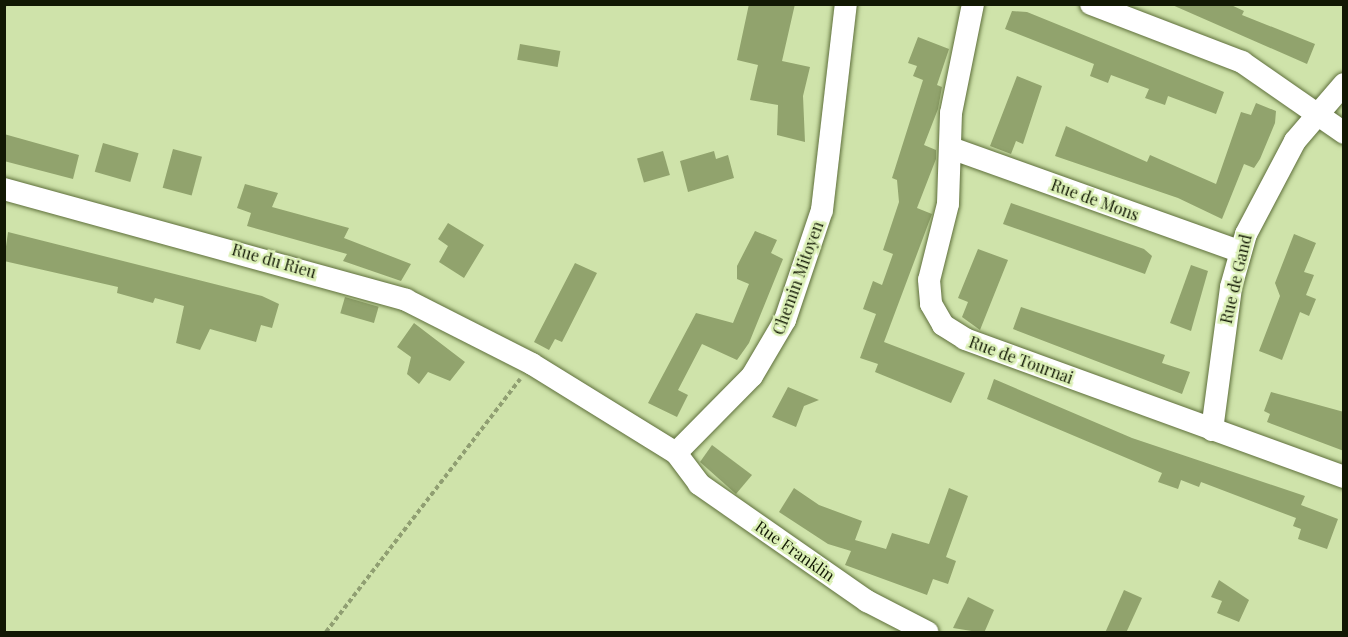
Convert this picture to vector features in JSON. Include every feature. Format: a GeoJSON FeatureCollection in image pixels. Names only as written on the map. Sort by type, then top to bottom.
{"type":"FeatureCollection","features":[{"type":"Feature","properties":{"kind":"street","name":"Chemin Mitoyen"},"geometry":{"type":"LineString","coordinates":[[676,453],[752,376],[785,320],[822,210],[846,4]]}},
{"type":"Feature","properties":{"kind":"street","name":"Rue de Tournai"},"geometry":{"type":"LineString","coordinates":[[974,4],[951,113],[948,204],[929,280],[931,304],[943,325],[965,339],[1344,477]]}},
{"type":"Feature","properties":{"kind":"street"},"geometry":{"type":"LineString","coordinates":[[1091,4],[1223,53],[1319,111],[1344,133]]}},
{"type":"Feature","properties":{"kind":"street"},"geometry":{"type":"LineString","coordinates":[[1319,111],[1344,69]]}},
{"type":"Feature","properties":{"kind":"street"},"geometry":{"type":"LineString","coordinates":[[1319,111],[1344,84]]}},
{"type":"Feature","properties":{"kind":"street","name":"Rue de Gand"},"geometry":{"type":"LineString","coordinates":[[1212,430],[1239,251],[1280,164],[1319,111]]}},
{"type":"Feature","properties":{"kind":"street","name":"Rue de Mons"},"geometry":{"type":"LineString","coordinates":[[951,148],[1239,251]]}},
{"type":"Feature","properties":{"kind":"street","name":"Rue du Rieu"},"geometry":{"type":"LineString","coordinates":[[4,189],[406,300],[532,364]]}},
{"type":"Feature","properties":{"kind":"street"},"geometry":{"type":"LineString","coordinates":[[532,364],[676,453]]}},
{"type":"Feature","properties":{"kind":"street","name":"Rue Franklin"},"geometry":{"type":"LineString","coordinates":[[676,453],[699,484],[867,600],[927,633]]}},
{"type":"Feature","properties":{"kind":"path"},"geometry":{"type":"LineString","coordinates":[[326,633],[532,364]]}},
{"type":"Feature","properties":{"kind":"building"},"geometry":{"type":"Polygon","coordinates":[[[749,4],[795,4],[782,61],[810,67],[803,96],[805,142],[777,135],[778,105],[750,100],[758,65],[737,60],[749,4]]]}},
{"type":"Feature","properties":{"kind":"building"},"geometry":{"type":"Polygon","coordinates":[[[1170,4],[1229,4],[1244,11],[1242,15],[1315,44],[1307,64],[1170,4]]]}},
{"type":"Feature","properties":{"kind":"building"},"geometry":{"type":"Polygon","coordinates":[[[1012,11],[1027,12],[1224,92],[1216,114],[1168,96],[1165,105],[1145,98],[1149,89],[1111,75],[1108,83],[1090,76],[1094,64],[1005,29],[1012,11]]]}},
{"type":"Feature","properties":{"kind":"building"},"geometry":{"type":"Polygon","coordinates":[[[918,37],[949,49],[937,85],[942,87],[938,109],[924,145],[936,150],[936,159],[917,208],[932,214],[884,342],[965,373],[951,403],[875,372],[878,364],[860,358],[876,314],[863,309],[873,281],[882,285],[893,254],[883,250],[899,202],[897,180],[892,178],[923,80],[913,76],[917,66],[908,63],[918,37]]]}},
{"type":"Feature","properties":{"kind":"building"},"geometry":{"type":"Polygon","coordinates":[[[520,44],[560,51],[558,67],[517,60],[520,44]]]}},
{"type":"Feature","properties":{"kind":"building"},"geometry":{"type":"Polygon","coordinates":[[[1017,76],[1042,86],[1023,144],[1016,141],[1011,154],[990,146],[1017,76]]]}},
{"type":"Feature","properties":{"kind":"building"},"geometry":{"type":"Polygon","coordinates":[[[1256,103],[1276,111],[1275,123],[1254,168],[1244,164],[1222,219],[1178,198],[1055,156],[1066,126],[1147,162],[1150,155],[1216,184],[1241,112],[1251,115],[1256,103]]]}},
{"type":"Feature","properties":{"kind":"building"},"geometry":{"type":"Polygon","coordinates":[[[4,134],[79,155],[73,179],[4,161],[4,134]]]}},
{"type":"Feature","properties":{"kind":"building"},"geometry":{"type":"Polygon","coordinates":[[[103,143],[139,153],[130,182],[95,172],[103,143]]]}},
{"type":"Feature","properties":{"kind":"building"},"geometry":{"type":"Polygon","coordinates":[[[173,149],[202,157],[192,195],[163,188],[173,149]]]}},
{"type":"Feature","properties":{"kind":"building"},"geometry":{"type":"Polygon","coordinates":[[[663,151],[670,175],[644,182],[637,158],[663,151]]]}},
{"type":"Feature","properties":{"kind":"building"},"geometry":{"type":"Polygon","coordinates":[[[714,151],[716,159],[728,155],[734,178],[688,192],[680,161],[714,151]]]}},
{"type":"Feature","properties":{"kind":"building"},"geometry":{"type":"Polygon","coordinates":[[[245,184],[278,193],[272,207],[349,228],[344,238],[411,264],[401,281],[343,261],[347,254],[247,226],[251,213],[237,208],[245,184]]]}},
{"type":"Feature","properties":{"kind":"building"},"geometry":{"type":"Polygon","coordinates":[[[1011,203],[1144,249],[1152,256],[1145,274],[1003,224],[1011,203]]]}},
{"type":"Feature","properties":{"kind":"building"},"geometry":{"type":"Polygon","coordinates":[[[448,223],[484,245],[464,278],[439,262],[448,246],[438,239],[448,223]]]}},
{"type":"Feature","properties":{"kind":"building"},"geometry":{"type":"Polygon","coordinates":[[[755,231],[777,240],[771,253],[783,259],[749,343],[737,360],[702,344],[678,390],[688,395],[677,417],[648,403],[696,313],[733,323],[749,284],[737,279],[737,266],[755,231]]]}},
{"type":"Feature","properties":{"kind":"building"},"geometry":{"type":"Polygon","coordinates":[[[8,232],[262,296],[279,304],[272,328],[261,325],[256,342],[210,329],[200,350],[176,343],[184,306],[155,298],[153,303],[117,293],[118,287],[4,261],[8,232]]]}},
{"type":"Feature","properties":{"kind":"building"},"geometry":{"type":"Polygon","coordinates":[[[1294,234],[1316,243],[1304,272],[1314,275],[1306,295],[1316,299],[1309,316],[1300,312],[1282,360],[1259,351],[1280,296],[1275,283],[1294,234]]]}},
{"type":"Feature","properties":{"kind":"building"},"geometry":{"type":"Polygon","coordinates":[[[978,249],[1008,260],[980,330],[962,317],[968,302],[958,298],[978,249]]]}},
{"type":"Feature","properties":{"kind":"building"},"geometry":{"type":"Polygon","coordinates":[[[575,263],[597,273],[562,342],[555,339],[549,350],[534,342],[575,263]]]}},
{"type":"Feature","properties":{"kind":"building"},"geometry":{"type":"Polygon","coordinates":[[[1191,265],[1208,271],[1191,331],[1170,323],[1191,265]]]}},
{"type":"Feature","properties":{"kind":"building"},"geometry":{"type":"Polygon","coordinates":[[[345,297],[379,307],[374,323],[340,313],[345,297]]]}},
{"type":"Feature","properties":{"kind":"building"},"geometry":{"type":"Polygon","coordinates":[[[1021,307],[1165,355],[1162,363],[1190,372],[1182,394],[1013,329],[1021,307]]]}},
{"type":"Feature","properties":{"kind":"building"},"geometry":{"type":"Polygon","coordinates":[[[414,323],[465,362],[450,381],[428,372],[419,384],[407,374],[411,357],[397,347],[414,323]]]}},
{"type":"Feature","properties":{"kind":"building"},"geometry":{"type":"Polygon","coordinates":[[[994,379],[1132,438],[1305,496],[1301,505],[1338,519],[1327,549],[1298,539],[1301,529],[1293,526],[1296,518],[1201,482],[1199,487],[1181,480],[1178,489],[1158,482],[1162,473],[987,399],[994,379]]]}},
{"type":"Feature","properties":{"kind":"building"},"geometry":{"type":"Polygon","coordinates":[[[788,387],[819,400],[804,406],[796,427],[772,417],[788,387]]]}},
{"type":"Feature","properties":{"kind":"building"},"geometry":{"type":"Polygon","coordinates":[[[1271,392],[1344,412],[1344,451],[1267,422],[1270,414],[1264,411],[1271,392]]]}},
{"type":"Feature","properties":{"kind":"building"},"geometry":{"type":"Polygon","coordinates":[[[712,445],[752,475],[736,494],[700,462],[712,445]]]}},
{"type":"Feature","properties":{"kind":"building"},"geometry":{"type":"Polygon","coordinates":[[[794,488],[819,505],[862,521],[855,540],[886,549],[892,533],[929,544],[949,488],[968,496],[946,557],[956,561],[948,584],[933,579],[927,595],[845,565],[851,551],[828,544],[779,512],[794,488]]]}},
{"type":"Feature","properties":{"kind":"building"},"geometry":{"type":"Polygon","coordinates":[[[1219,580],[1249,600],[1239,622],[1217,613],[1222,601],[1211,597],[1219,580]]]}},
{"type":"Feature","properties":{"kind":"building"},"geometry":{"type":"Polygon","coordinates":[[[1124,590],[1142,598],[1126,633],[1105,633],[1124,590]]]}},
{"type":"Feature","properties":{"kind":"building"},"geometry":{"type":"Polygon","coordinates":[[[968,597],[994,610],[984,633],[953,628],[968,597]]]}}]}
